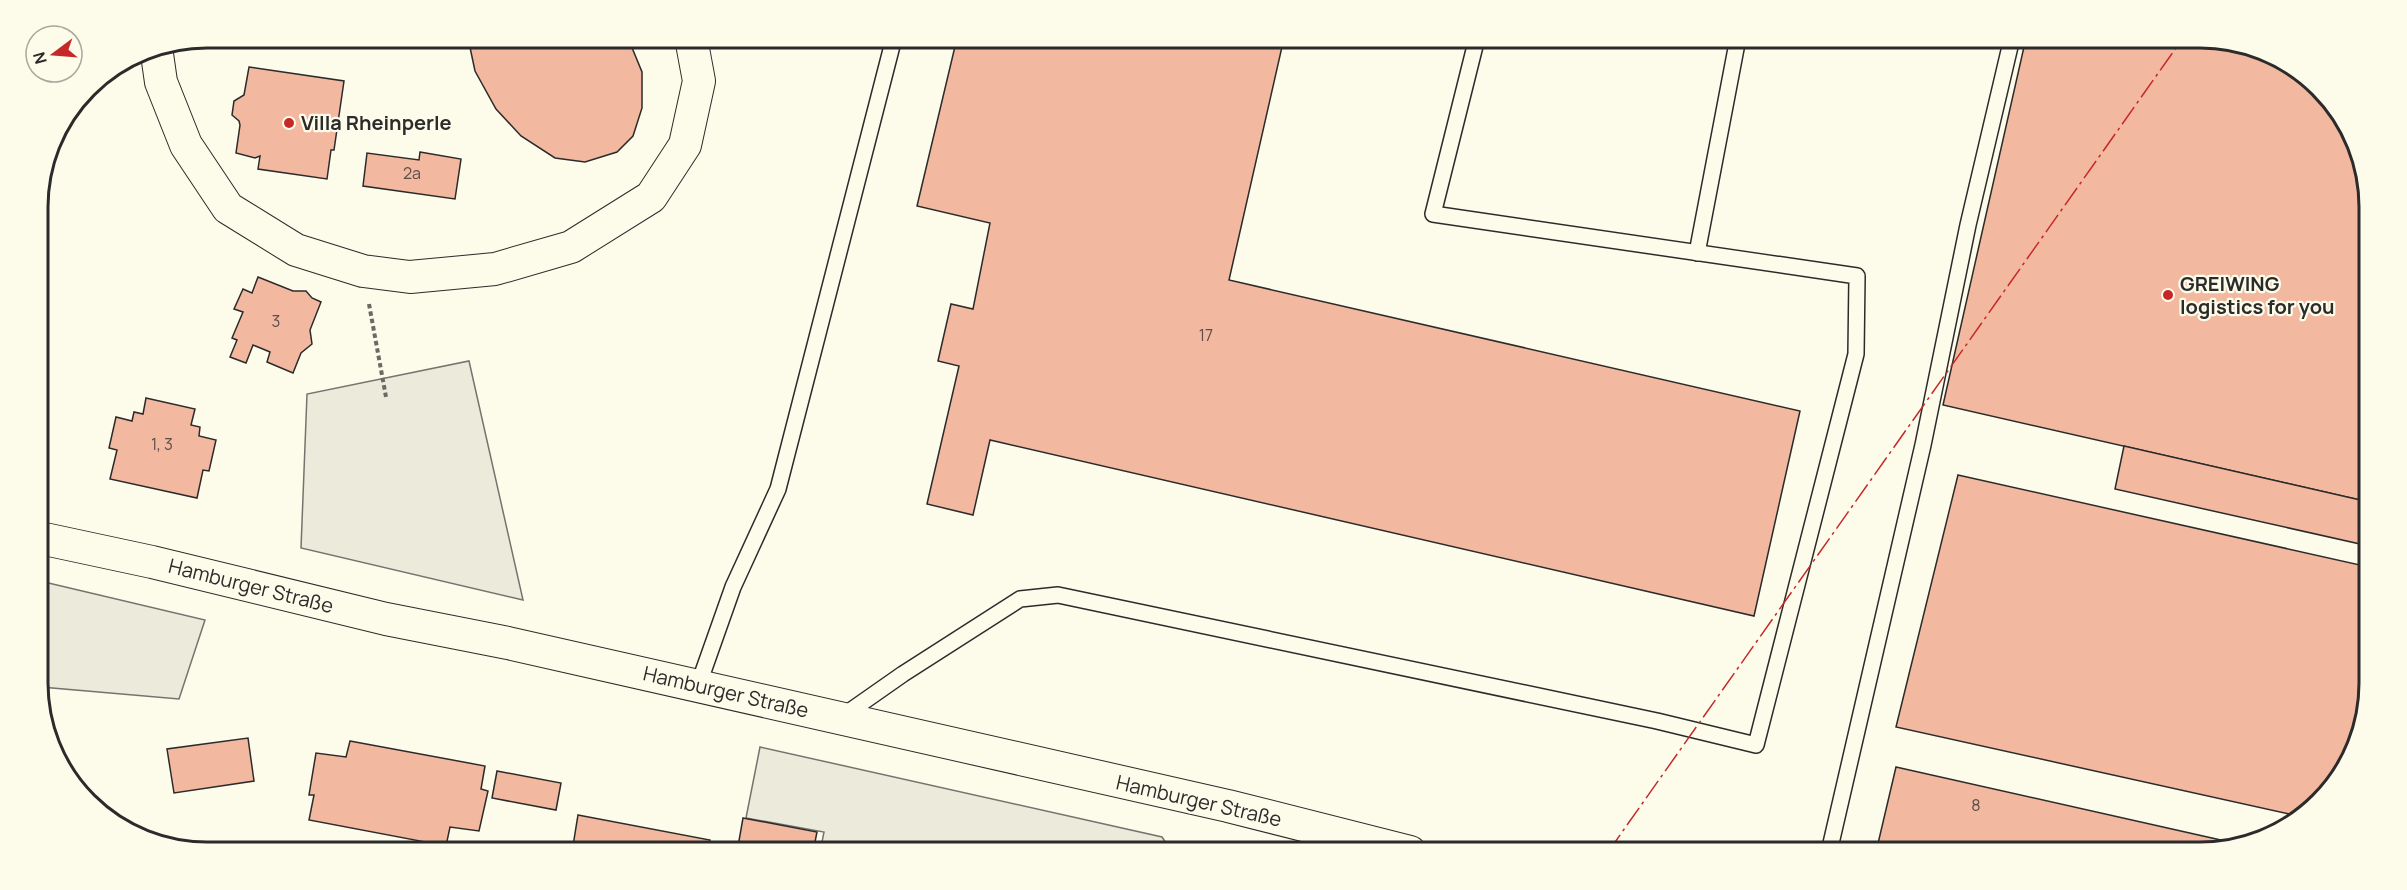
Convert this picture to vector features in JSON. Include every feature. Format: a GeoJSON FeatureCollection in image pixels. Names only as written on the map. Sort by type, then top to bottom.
{"type":"FeatureCollection","features":[{"type":"Feature","properties":{"kind":"street"},"geometry":{"type":"LineString","coordinates":[[157,56],[161,82],[186,145],[228,208],[296,250],[363,271],[410,277],[495,269],[570,247],[651,197],[684,145],[699,81],[693,48]]}},
{"type":"Feature","properties":{"kind":"street","name":"Hamburger Straße"},"geometry":{"type":"LineString","coordinates":[[48,540],[152,562],[386,619],[508,643],[1228,806],[1370,842]]}},
{"type":"Feature","properties":{"kind":"lane"},"geometry":{"type":"LineString","coordinates":[[698,686],[733,587],[778,489],[891,48]]}},
{"type":"Feature","properties":{"kind":"lane"},"geometry":{"type":"LineString","coordinates":[[840,718],[903,674],[1020,599],[1058,595],[1657,721],[1755,746],[1856,354],[1857,276],[1433,214],[1474,48]]}},
{"type":"Feature","properties":{"kind":"lane"},"geometry":{"type":"LineString","coordinates":[[1697,253],[1736,48]]}},
{"type":"Feature","properties":{"kind":"lane"},"geometry":{"type":"LineString","coordinates":[[1831,842],[1923,445],[1968,225],[2010,48]]}},
{"type":"Feature","properties":{"kind":"path"},"geometry":{"type":"LineString","coordinates":[[363,271],[386,397]]}},
{"type":"Feature","properties":{"kind":"shaded area"},"geometry":{"type":"Polygon","coordinates":[[[469,361],[523,600],[301,548],[307,394],[469,361]]]}},
{"type":"Feature","properties":{"kind":"shaded area"},"geometry":{"type":"Polygon","coordinates":[[[48,583],[205,620],[179,699],[48,688],[48,583]]]}},
{"type":"Feature","properties":{"kind":"shaded area"},"geometry":{"type":"Polygon","coordinates":[[[760,747],[1162,837],[1165,842],[822,842],[824,832],[746,818],[760,747]]]}},
{"type":"Feature","properties":{"kind":"building"},"geometry":{"type":"Polygon","coordinates":[[[470,48],[632,48],[642,72],[642,108],[633,136],[617,152],[585,162],[555,158],[521,136],[496,109],[475,71],[470,48]]]}},
{"type":"Feature","properties":{"kind":"building"},"geometry":{"type":"Polygon","coordinates":[[[955,48],[1282,48],[1229,280],[1800,411],[1754,616],[990,440],[973,515],[927,504],[959,366],[938,361],[951,304],[973,309],[990,223],[917,206],[955,48]]]}},
{"type":"Feature","properties":{"kind":"building","name":"GREIWING logistics for you"},"geometry":{"type":"Polygon","coordinates":[[[2024,48],[2211,48],[2231,51],[2270,64],[2288,75],[2326,110],[2347,146],[2358,186],[2359,500],[1943,405],[2024,48]]]}},
{"type":"Feature","properties":{"kind":"building","name":"Villa Rheinperle"},"geometry":{"type":"Polygon","coordinates":[[[249,67],[344,81],[334,150],[331,150],[327,179],[258,169],[260,156],[255,158],[236,153],[240,125],[232,115],[234,101],[244,95],[249,67]]]}},
{"type":"Feature","properties":{"kind":"building"},"geometry":{"type":"Polygon","coordinates":[[[420,152],[461,159],[455,199],[363,186],[367,153],[419,160],[420,152]]]}},
{"type":"Feature","properties":{"kind":"building"},"geometry":{"type":"Polygon","coordinates":[[[258,277],[293,291],[306,291],[312,298],[321,302],[310,330],[312,344],[301,353],[293,373],[267,362],[270,352],[253,345],[246,363],[230,357],[237,340],[232,338],[243,312],[234,309],[243,289],[252,293],[258,277]]]}},
{"type":"Feature","properties":{"kind":"building"},"geometry":{"type":"Polygon","coordinates":[[[146,398],[195,409],[191,425],[200,427],[199,436],[216,440],[209,471],[203,470],[197,498],[110,479],[117,450],[109,448],[116,417],[132,421],[134,412],[143,414],[146,398]]]}},
{"type":"Feature","properties":{"kind":"building"},"geometry":{"type":"Polygon","coordinates":[[[2124,446],[2359,500],[2359,544],[2115,489],[2124,446]]]}},
{"type":"Feature","properties":{"kind":"building"},"geometry":{"type":"Polygon","coordinates":[[[1958,475],[2359,565],[2359,694],[2351,734],[2343,753],[2320,788],[2290,814],[1896,727],[1958,475]]]}},
{"type":"Feature","properties":{"kind":"building"},"geometry":{"type":"Polygon","coordinates":[[[248,738],[254,781],[174,793],[167,749],[248,738]]]}},
{"type":"Feature","properties":{"kind":"building"},"geometry":{"type":"Polygon","coordinates":[[[350,741],[485,766],[481,789],[488,791],[479,831],[450,827],[447,842],[425,842],[309,820],[314,795],[309,795],[316,753],[346,757],[350,741]]]}},
{"type":"Feature","properties":{"kind":"building"},"geometry":{"type":"Polygon","coordinates":[[[1896,767],[2222,840],[2211,842],[1878,842],[1896,767]]]}},
{"type":"Feature","properties":{"kind":"building"},"geometry":{"type":"Polygon","coordinates":[[[497,771],[561,783],[556,810],[492,798],[497,771]]]}},
{"type":"Feature","properties":{"kind":"building"},"geometry":{"type":"Polygon","coordinates":[[[578,815],[710,840],[710,842],[574,842],[578,815]]]}},
{"type":"Feature","properties":{"kind":"building"},"geometry":{"type":"Polygon","coordinates":[[[743,818],[817,832],[815,842],[739,842],[743,818]]]}},
{"type":"Feature","properties":{"kind":"power"},"geometry":{"type":"LineString","coordinates":[[1615,842],[2176,48]]}},
{"type":"Feature","properties":{"kind":"place","name":"Villa Rheinperle"},"geometry":{"type":"Point","coordinates":[289,123]}},
{"type":"Feature","properties":{"kind":"place","name":"GREIWING logistics for you"},"geometry":{"type":"Point","coordinates":[2168,295]}}]}
